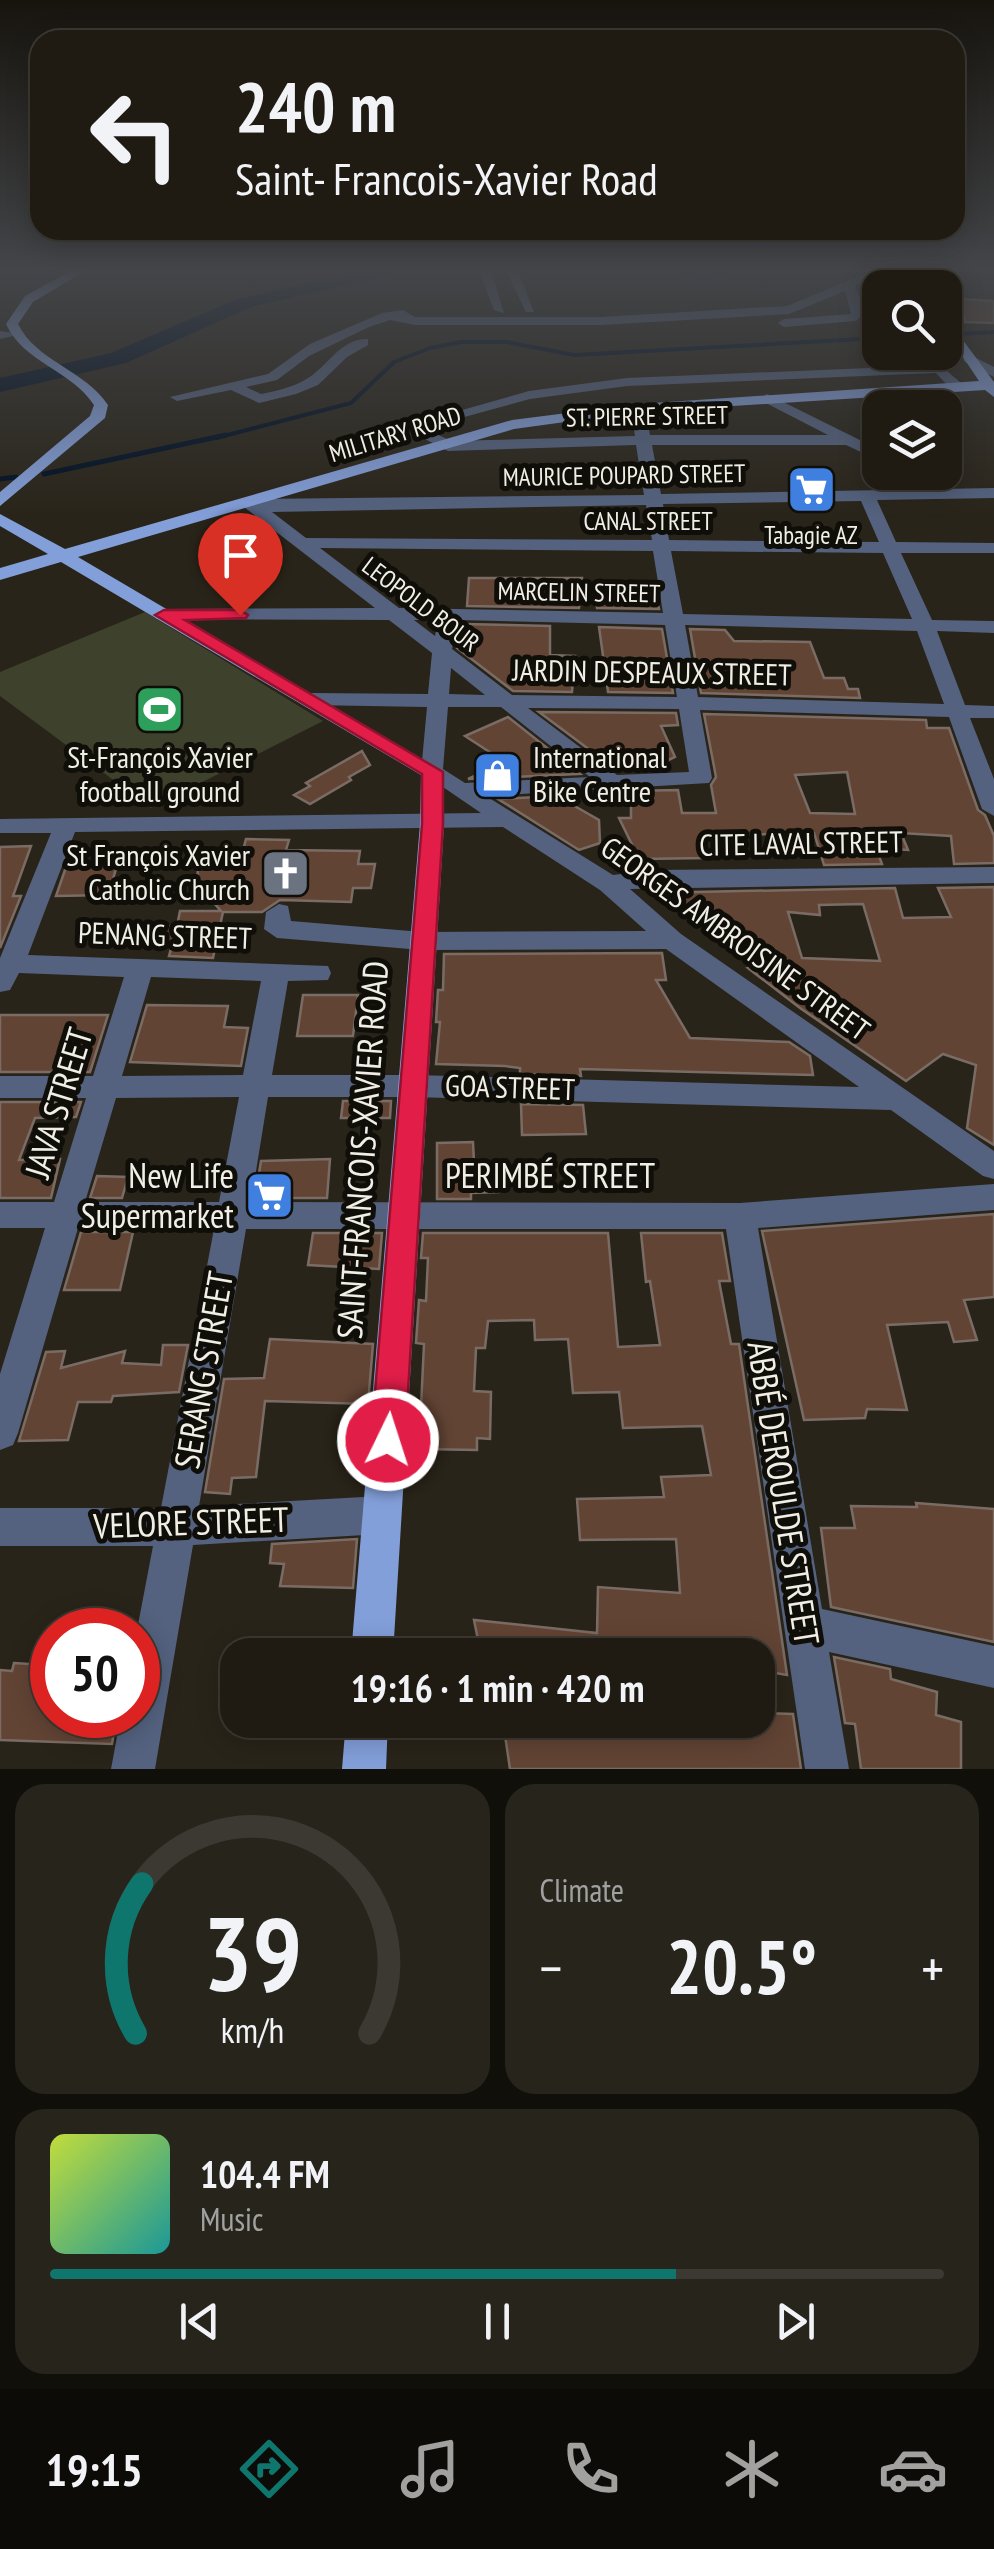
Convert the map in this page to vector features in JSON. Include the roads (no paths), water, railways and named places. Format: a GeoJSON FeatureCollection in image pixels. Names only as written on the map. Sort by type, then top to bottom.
{"type":"FeatureCollection","features":[{"type":"Feature","properties":{"kind":"main road"},"geometry":{"type":"LineString","coordinates":[[0,501],[97,418],[101,405],[86,384],[38,354]]}},
{"type":"Feature","properties":{"kind":"main road"},"geometry":{"type":"LineString","coordinates":[[967,354],[993,384]]}},
{"type":"Feature","properties":{"kind":"main road","name":"MILITARY ROAD"},"geometry":{"type":"LineString","coordinates":[[0,574],[253,505],[512,425],[638,408],[993,384]]}},
{"type":"Feature","properties":{"kind":"main road"},"geometry":{"type":"LineString","coordinates":[[0,519],[432,772]]}},
{"type":"Feature","properties":{"kind":"main road","name":"SAINT-FRANCOIS-XAVIER ROAD"},"geometry":{"type":"LineString","coordinates":[[373,1638],[432,824],[432,772]]}},
{"type":"Feature","properties":{"kind":"main road"},"geometry":{"type":"LineString","coordinates":[[364,1769],[366,1738]]}},
{"type":"Feature","properties":{"kind":"street"},"geometry":{"type":"LineString","coordinates":[[177,397],[285,372],[305,354]]}},
{"type":"Feature","properties":{"kind":"street"},"geometry":{"type":"LineString","coordinates":[[234,386],[259,399],[298,388],[320,376],[342,354]]}},
{"type":"Feature","properties":{"kind":"street"},"geometry":{"type":"LineString","coordinates":[[448,446],[410,426],[530,395],[627,382],[940,369],[956,386]]}},
{"type":"Feature","properties":{"kind":"street"},"geometry":{"type":"LineString","coordinates":[[766,398],[862,447]]}},
{"type":"Feature","properties":{"kind":"street"},"geometry":{"type":"LineString","coordinates":[[463,790],[701,778],[638,408]]}},
{"type":"Feature","properties":{"kind":"street","name":"ST. PIERRE STREET"},"geometry":{"type":"LineString","coordinates":[[448,446],[644,440],[847,440]]}},
{"type":"Feature","properties":{"kind":"street"},"geometry":{"type":"LineString","coordinates":[[950,490],[956,493]]}},
{"type":"Feature","properties":{"kind":"street","name":"MAURICE POUPARD STREET"},"geometry":{"type":"LineString","coordinates":[[253,505],[994,493]]}},
{"type":"Feature","properties":{"kind":"street"},"geometry":{"type":"LineString","coordinates":[[866,494],[925,626],[994,809]]}},
{"type":"Feature","properties":{"kind":"street","name":"LEOPOLD BOUR"},"geometry":{"type":"LineString","coordinates":[[253,505],[610,782]]}},
{"type":"Feature","properties":{"kind":"street"},"geometry":{"type":"LineString","coordinates":[[450,519],[451,544]]}},
{"type":"Feature","properties":{"kind":"street","name":"CANAL STREET"},"geometry":{"type":"LineString","coordinates":[[302,543],[994,548]]}},
{"type":"Feature","properties":{"kind":"street"},"geometry":{"type":"LineString","coordinates":[[432,772],[442,650],[449,614]]}},
{"type":"Feature","properties":{"kind":"street","name":"MARCELIN STREET"},"geometry":{"type":"LineString","coordinates":[[164,615],[449,614],[994,627]]}},
{"type":"Feature","properties":{"kind":"street","name":"JARDIN DESPEAUX STREET"},"geometry":{"type":"LineString","coordinates":[[310,699],[689,703],[994,712]]}},
{"type":"Feature","properties":{"kind":"street","name":"GEORGES AMBROISINE STREET"},"geometry":{"type":"LineString","coordinates":[[432,772],[609,884],[672,940],[994,1167]]}},
{"type":"Feature","properties":{"kind":"street"},"geometry":{"type":"LineString","coordinates":[[0,826],[432,824],[513,820]]}},
{"type":"Feature","properties":{"kind":"street"},"geometry":{"type":"LineString","coordinates":[[4,973],[66,827]]}},
{"type":"Feature","properties":{"kind":"street","name":"CITE LAVAL STREET"},"geometry":{"type":"LineString","coordinates":[[609,884],[652,878],[994,875]]}},
{"type":"Feature","properties":{"kind":"street"},"geometry":{"type":"LineString","coordinates":[[279,912],[276,929],[422,940],[672,940]]}},
{"type":"Feature","properties":{"kind":"street","name":"PENANG STREET"},"geometry":{"type":"LineString","coordinates":[[4,973],[140,968],[318,973]]}},
{"type":"Feature","properties":{"kind":"street","name":"JAVA STREET"},"geometry":{"type":"LineString","coordinates":[[0,1433],[140,968]]}},
{"type":"Feature","properties":{"kind":"street","name":"SERANG STREET"},"geometry":{"type":"LineString","coordinates":[[133,1769],[276,972]]}},
{"type":"Feature","properties":{"kind":"street","name":"GOA STREET"},"geometry":{"type":"LineString","coordinates":[[0,1087],[414,1086],[900,1099]]}},
{"type":"Feature","properties":{"kind":"street","name":"PERIMBÉ STREET"},"geometry":{"type":"LineString","coordinates":[[0,1215],[740,1216],[994,1197]]}},
{"type":"Feature","properties":{"kind":"street","name":"ABBÉ DEROULDE STREET"},"geometry":{"type":"LineString","coordinates":[[740,1216],[827,1769]]}},
{"type":"Feature","properties":{"kind":"street","name":"VELORE STREET"},"geometry":{"type":"LineString","coordinates":[[0,1527],[176,1527],[382,1515]]}},
{"type":"Feature","properties":{"kind":"street"},"geometry":{"type":"LineString","coordinates":[[804,1626],[994,1668]]}},
{"type":"Feature","properties":{"kind":"waterway"},"geometry":{"type":"LineString","coordinates":[[0,385],[128,354]]}},
{"type":"Feature","properties":{"kind":"waterway"},"geometry":{"type":"LineString","coordinates":[[216,438],[351,403],[394,362],[416,354]]}},
{"type":"Feature","properties":{"kind":"waterway"},"geometry":{"type":"LineString","coordinates":[[567,354],[600,354]]}},
{"type":"Feature","properties":{"kind":"waterway"},"geometry":{"type":"LineString","coordinates":[[44,474],[226,435]]}},
{"type":"Feature","properties":{"kind":"waterway"},"geometry":{"type":"LineString","coordinates":[[0,479],[16,477]]}},
{"type":"Feature","properties":{"kind":"place","name":"Tabagie AZ"},"geometry":{"type":"Point","coordinates":[811,489]}},
{"type":"Feature","properties":{"kind":"place","name":"St-François Xavier football ground"},"geometry":{"type":"Point","coordinates":[160,709]}},
{"type":"Feature","properties":{"kind":"place","name":"International Bike Centre"},"geometry":{"type":"Point","coordinates":[498,775]}},
{"type":"Feature","properties":{"kind":"place","name":"St François Xavier Catholic Church"},"geometry":{"type":"Point","coordinates":[285,873]}},
{"type":"Feature","properties":{"kind":"place","name":"New Life Supermarket"},"geometry":{"type":"Point","coordinates":[269,1196]}}]}
